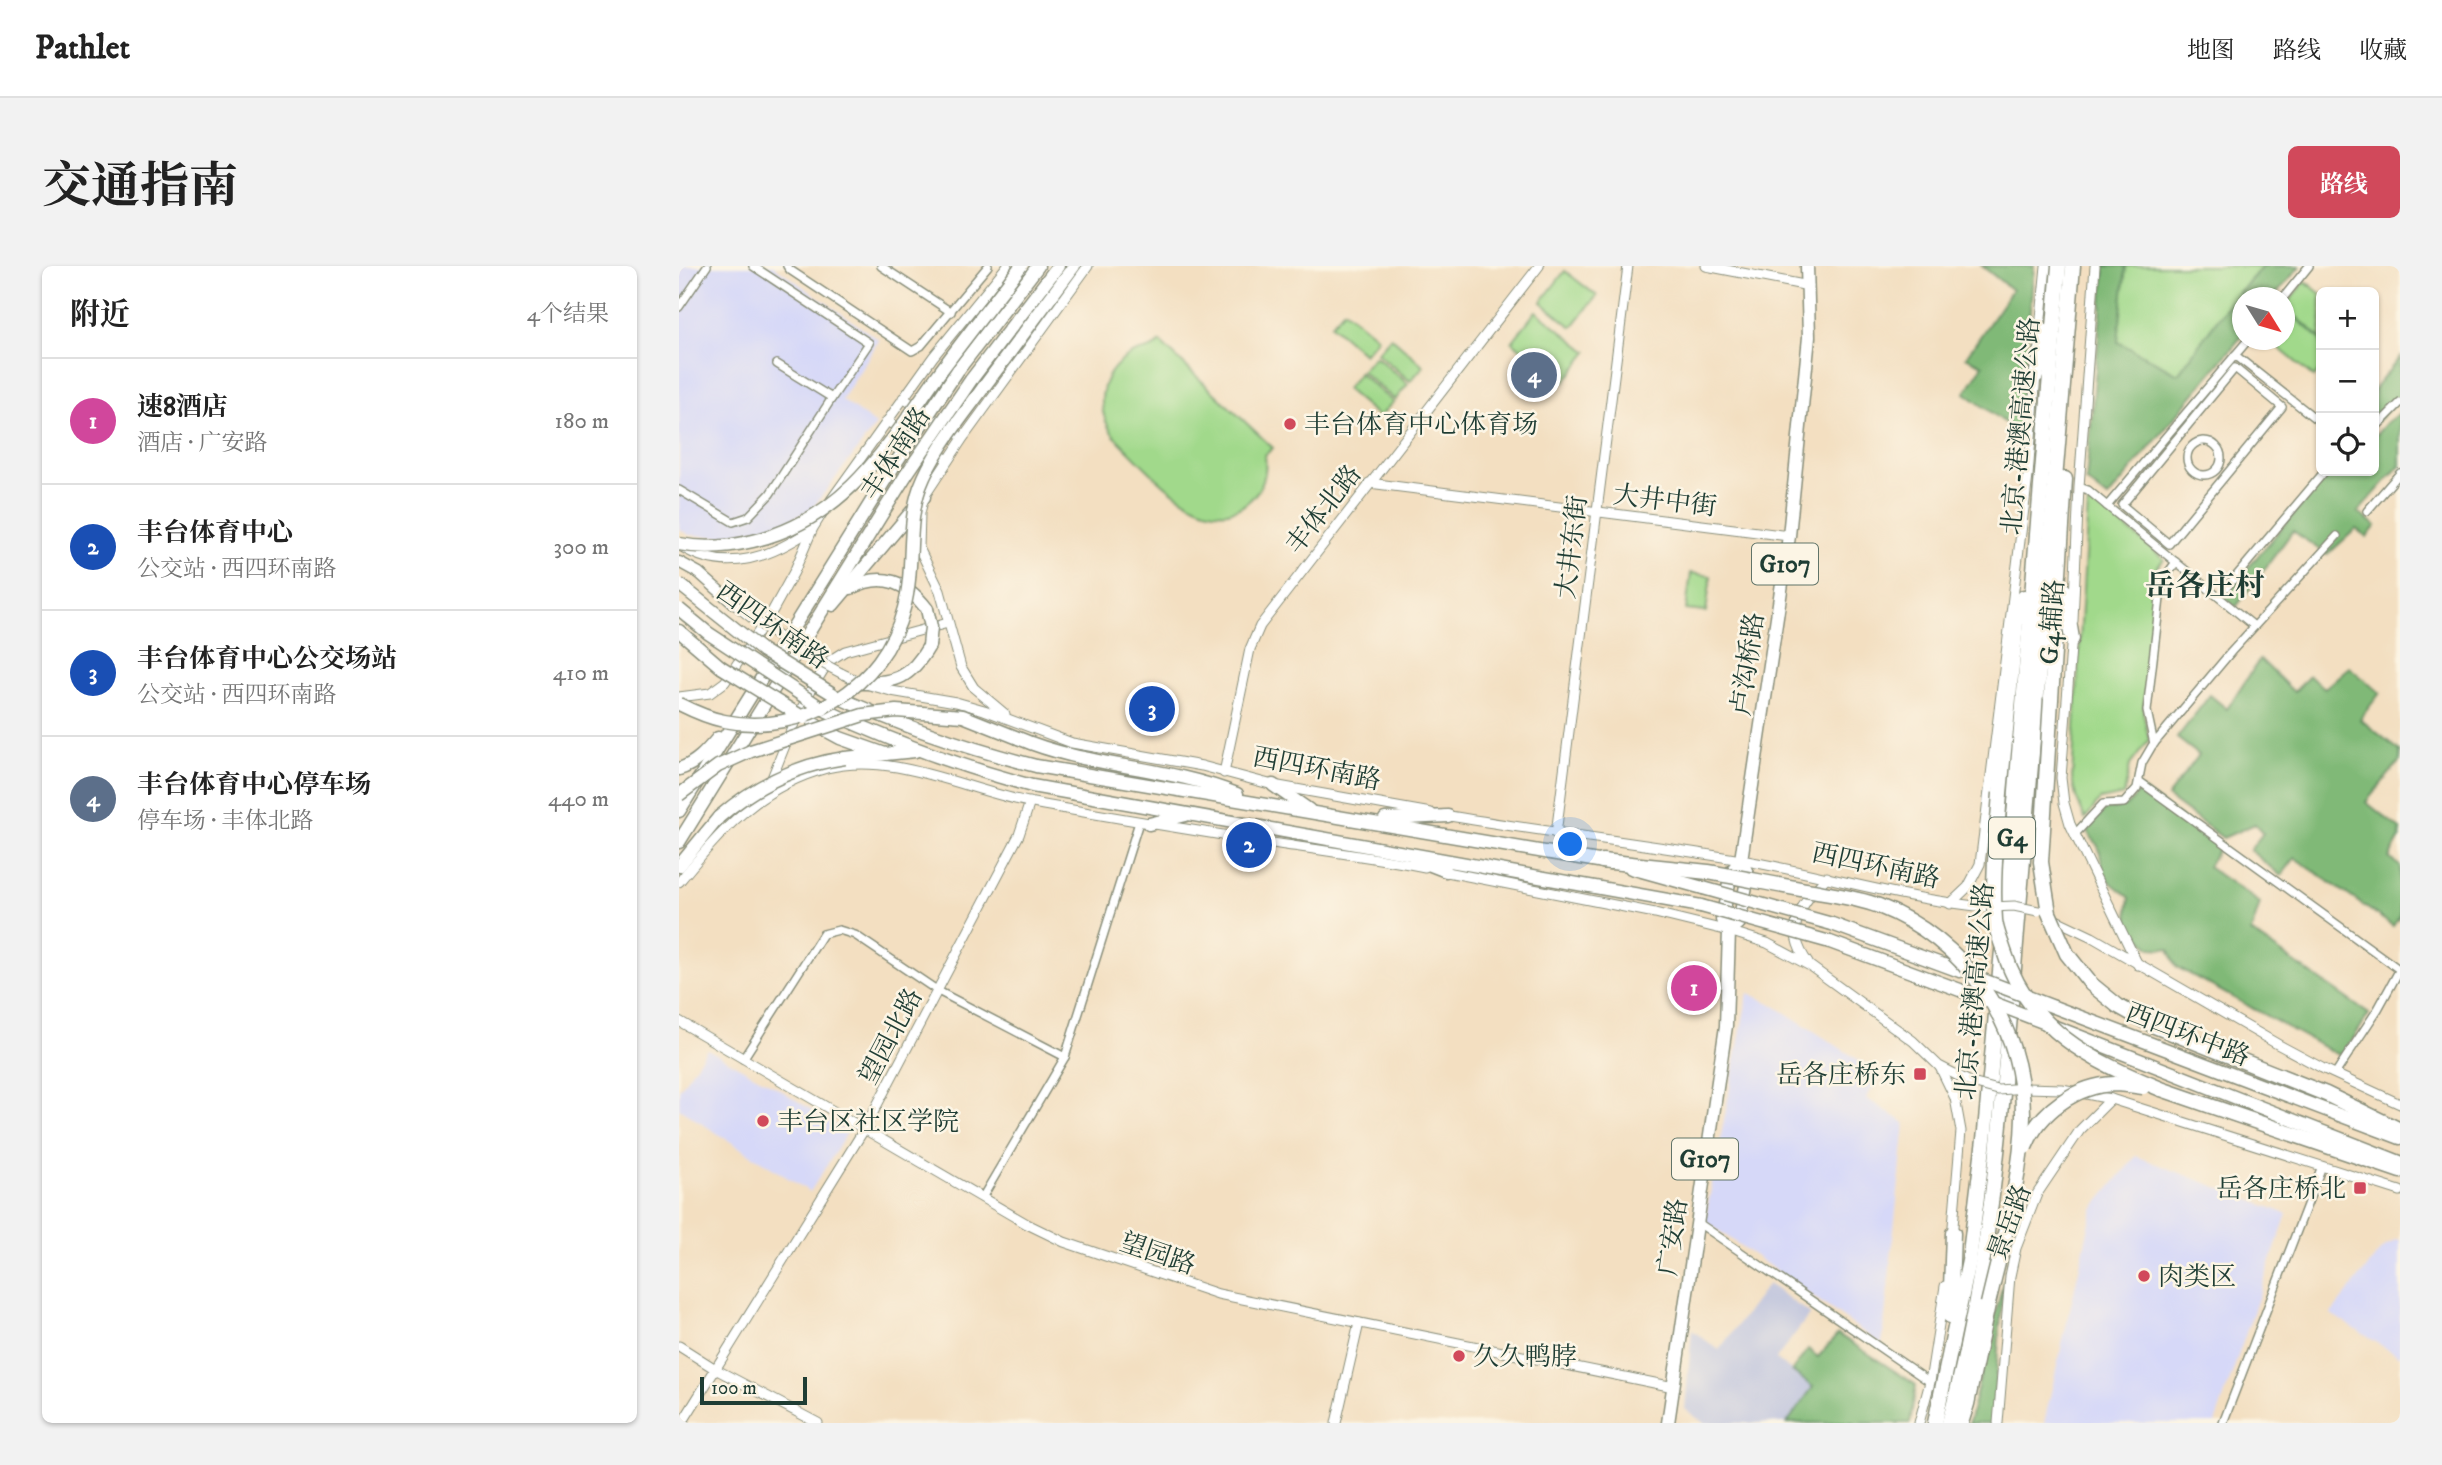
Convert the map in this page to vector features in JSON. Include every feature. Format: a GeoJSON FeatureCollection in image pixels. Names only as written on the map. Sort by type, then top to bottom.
{"type":"FeatureCollection","features":[{"type":"Feature","properties":{"kind":"highway"},"geometry":{"type":"LineString","coordinates":[[679,544],[711,548],[761,539],[808,521],[827,508],[871,468],[1021,266]]}},
{"type":"Feature","properties":{"kind":"highway","name":"丰体南路"},"geometry":{"type":"LineString","coordinates":[[742,711],[893,467],[958,370],[1038,266]]}},
{"type":"Feature","properties":{"kind":"highway","name":"丰体南路"},"geometry":{"type":"LineString","coordinates":[[679,842],[907,475],[971,380],[1058,266]]}},
{"type":"Feature","properties":{"kind":"highway"},"geometry":{"type":"LineString","coordinates":[[679,704],[723,721],[766,724],[789,721],[814,713],[835,702],[878,664],[894,637],[904,609],[914,510],[923,479],[943,444],[1075,266]]}},
{"type":"Feature","properties":{"kind":"highway","name":"卢沟桥路"},"geometry":{"type":"LineString","coordinates":[[1741,860],[1789,536],[1809,337],[1807,266]]}},
{"type":"Feature","properties":{"kind":"highway","name":"北京-港澳高速公路"},"geometry":{"type":"LineString","coordinates":[[1949,1423],[1983,1262],[2000,1127],[2022,878],[2065,284],[2059,266]]}},
{"type":"Feature","properties":{"kind":"highway","name":"北京-港澳高速公路"},"geometry":{"type":"LineString","coordinates":[[1935,1423],[1969,1261],[1985,1131],[2009,876],[2033,566],[2065,284],[2073,266]]}},
{"type":"Feature","properties":{"kind":"highway"},"geometry":{"type":"LineString","coordinates":[[2036,376],[2065,284]]}},
{"type":"Feature","properties":{"kind":"highway"},"geometry":{"type":"LineString","coordinates":[[2065,284],[2067,448],[2041,862],[2049,913],[2067,954],[2091,984],[2118,1006],[2152,1025],[2326,1094],[2400,1130]]}},
{"type":"Feature","properties":{"kind":"highway"},"geometry":{"type":"LineString","coordinates":[[807,635],[924,497]]}},
{"type":"Feature","properties":{"kind":"highway"},"geometry":{"type":"LineString","coordinates":[[2060,564],[2072,639]]}},
{"type":"Feature","properties":{"kind":"highway"},"geometry":{"type":"LineString","coordinates":[[2033,566],[2016,623],[1993,883],[1996,924],[2008,965],[2022,992],[2043,1020],[2076,1048],[2109,1068],[2161,1089],[2400,1171]]}},
{"type":"Feature","properties":{"kind":"highway"},"geometry":{"type":"LineString","coordinates":[[844,592],[863,582],[878,579],[893,582],[913,592],[927,609],[931,627],[929,646],[918,665],[902,677],[882,683],[862,683]]}},
{"type":"Feature","properties":{"kind":"highway","name":"西四环南路"},"geometry":{"type":"LineString","coordinates":[[679,584],[762,651],[833,694],[885,718],[975,750],[1036,766],[1602,861],[1832,924],[1960,971]]}},
{"type":"Feature","properties":{"kind":"highway","name":"西四环南路"},"geometry":{"type":"LineString","coordinates":[[679,609],[720,641],[823,709],[874,733],[970,769],[1033,786],[1701,906],[1830,942],[2053,1026]]}},
{"type":"Feature","properties":{"kind":"highway"},"geometry":{"type":"LineString","coordinates":[[679,631],[721,667],[773,701],[840,738],[885,754]]}},
{"type":"Feature","properties":{"kind":"highway"},"geometry":{"type":"LineString","coordinates":[[679,644],[705,655]]}},
{"type":"Feature","properties":{"kind":"highway"},"geometry":{"type":"LineString","coordinates":[[679,769],[704,754],[742,711]]}},
{"type":"Feature","properties":{"kind":"highway"},"geometry":{"type":"LineString","coordinates":[[679,811],[742,711]]}},
{"type":"Feature","properties":{"kind":"highway"},"geometry":{"type":"LineString","coordinates":[[679,795],[718,766],[751,751],[863,715],[896,711],[963,716],[1047,751],[1178,774],[1260,803]]}},
{"type":"Feature","properties":{"kind":"highway"},"geometry":{"type":"LineString","coordinates":[[680,865],[719,817],[739,800],[781,776],[817,762],[919,751]]}},
{"type":"Feature","properties":{"kind":"highway"},"geometry":{"type":"LineString","coordinates":[[1273,785],[1313,812]]}},
{"type":"Feature","properties":{"kind":"highway"},"geometry":{"type":"LineString","coordinates":[[1144,823],[1194,813]]}},
{"type":"Feature","properties":{"kind":"highway"},"geometry":{"type":"LineString","coordinates":[[1361,820],[1448,816]]}},
{"type":"Feature","properties":{"kind":"highway"},"geometry":{"type":"LineString","coordinates":[[1389,849],[1446,871]]}},
{"type":"Feature","properties":{"kind":"highway","name":"G107"},"geometry":{"type":"LineString","coordinates":[[1729,931],[1722,920],[1731,872],[1741,860]]}},
{"type":"Feature","properties":{"kind":"highway"},"geometry":{"type":"LineString","coordinates":[[1602,861],[1708,872],[1854,899],[1878,906],[1909,920],[1930,934],[1971,969],[1997,1010],[2017,1068],[2023,1116],[2019,1160],[1961,1423]]}},
{"type":"Feature","properties":{"kind":"highway","name":"广安路"},"geometry":{"type":"LineString","coordinates":[[1668,1423],[1726,1026],[1729,931]]}},
{"type":"Feature","properties":{"kind":"highway","name":"西四环中路"},"geometry":{"type":"LineString","coordinates":[[1960,971],[2400,1139]]}},
{"type":"Feature","properties":{"kind":"highway","name":"西四环中路"},"geometry":{"type":"LineString","coordinates":[[2053,1026],[2400,1162]]}},
{"type":"Feature","properties":{"kind":"highway"},"geometry":{"type":"LineString","coordinates":[[2019,1160],[2032,1129],[2056,1106],[2084,1090],[2115,1084],[2161,1089]]}},
{"type":"Feature","properties":{"kind":"highway"},"geometry":{"type":"LineString","coordinates":[[1944,1387],[1953,1285],[1953,1233]]}},
{"type":"Feature","properties":{"kind":"main road","name":"西四环南路"},"geometry":{"type":"LineString","coordinates":[[679,562],[699,573],[734,604]]}},
{"type":"Feature","properties":{"kind":"street"},"geometry":{"type":"LineString","coordinates":[[679,307],[707,266]]}},
{"type":"Feature","properties":{"kind":"street"},"geometry":{"type":"LineString","coordinates":[[679,490],[733,522],[748,517],[770,494],[869,343],[763,269],[753,266]]}},
{"type":"Feature","properties":{"kind":"street"},"geometry":{"type":"LineString","coordinates":[[787,266],[912,351],[921,346],[990,266],[1005,269]]}},
{"type":"Feature","properties":{"kind":"street"},"geometry":{"type":"LineString","coordinates":[[881,266],[951,312]]}},
{"type":"Feature","properties":{"kind":"street","name":"丰体南路"},"geometry":{"type":"LineString","coordinates":[[924,497],[963,438],[1088,266]]}},
{"type":"Feature","properties":{"kind":"street","name":"丰体北路"},"geometry":{"type":"LineString","coordinates":[[1224,773],[1254,637],[1369,483],[1539,266]]}},
{"type":"Feature","properties":{"kind":"street","name":"大井东街"},"geometry":{"type":"LineString","coordinates":[[1556,834],[1628,266]]}},
{"type":"Feature","properties":{"kind":"street"},"geometry":{"type":"LineString","coordinates":[[1706,266],[1809,286]]}},
{"type":"Feature","properties":{"kind":"street"},"geometry":{"type":"LineString","coordinates":[[1950,904],[1968,887],[1980,864],[2028,476],[2046,266]]}},
{"type":"Feature","properties":{"kind":"street","name":"G4辅路"},"geometry":{"type":"LineString","coordinates":[[2095,266],[2061,778],[2064,803],[2075,834],[2138,965]]}},
{"type":"Feature","properties":{"kind":"street"},"geometry":{"type":"LineString","coordinates":[[2292,287],[2309,266]]}},
{"type":"Feature","properties":{"kind":"street","name":"丰体南路"},"geometry":{"type":"LineString","coordinates":[[813,528],[933,356],[1005,269]]}},
{"type":"Feature","properties":{"kind":"street"},"geometry":{"type":"LineString","coordinates":[[2107,506],[2239,350]]}},
{"type":"Feature","properties":{"kind":"street"},"geometry":{"type":"LineString","coordinates":[[2235,355],[2316,419]]}},
{"type":"Feature","properties":{"kind":"street"},"geometry":{"type":"LineString","coordinates":[[777,364],[832,398]]}},
{"type":"Feature","properties":{"kind":"street"},"geometry":{"type":"LineString","coordinates":[[2235,368],[2282,407],[2225,476],[2169,544],[2122,505],[2235,368]]}},
{"type":"Feature","properties":{"kind":"street"},"geometry":{"type":"LineString","coordinates":[[903,398],[963,438]]}},
{"type":"Feature","properties":{"kind":"street"},"geometry":{"type":"LineString","coordinates":[[2379,424],[2400,403]]}},
{"type":"Feature","properties":{"kind":"street"},"geometry":{"type":"LineString","coordinates":[[887,421],[948,460]]}},
{"type":"Feature","properties":{"kind":"street"},"geometry":{"type":"LineString","coordinates":[[2170,431],[2191,447]]}},
{"type":"Feature","properties":{"kind":"street"},"geometry":{"type":"LineString","coordinates":[[2201,441],[2212,443],[2220,452],[2217,468],[2207,474],[2192,470],[2187,460],[2191,447],[2201,441]]}},
{"type":"Feature","properties":{"kind":"street"},"geometry":{"type":"LineString","coordinates":[[2217,468],[2225,476]]}},
{"type":"Feature","properties":{"kind":"street"},"geometry":{"type":"LineString","coordinates":[[2367,511],[2400,474]]}},
{"type":"Feature","properties":{"kind":"street"},"geometry":{"type":"LineString","coordinates":[[2227,587],[2321,476]]}},
{"type":"Feature","properties":{"kind":"street","name":"大井中街"},"geometry":{"type":"LineString","coordinates":[[1369,483],[1789,536]]}},
{"type":"Feature","properties":{"kind":"street"},"geometry":{"type":"LineString","coordinates":[[2079,486],[2088,490],[2254,626]]}},
{"type":"Feature","properties":{"kind":"street"},"geometry":{"type":"LineString","coordinates":[[924,497],[919,521],[919,548],[933,575],[967,678],[991,704],[1010,718]]}},
{"type":"Feature","properties":{"kind":"street"},"geometry":{"type":"LineString","coordinates":[[679,544],[691,552],[714,559],[737,561],[762,557],[791,544],[813,528]]}},
{"type":"Feature","properties":{"kind":"street"},"geometry":{"type":"LineString","coordinates":[[679,697],[710,693],[725,681],[773,610],[794,572],[813,528]]}},
{"type":"Feature","properties":{"kind":"street"},"geometry":{"type":"LineString","coordinates":[[2075,834],[2103,804],[2124,803],[2137,788],[2142,762],[2154,744],[2254,626],[2337,536]]}},
{"type":"Feature","properties":{"kind":"street"},"geometry":{"type":"LineString","coordinates":[[2154,744],[2147,711],[2162,581],[2176,562]]}},
{"type":"Feature","properties":{"kind":"street","name":"西四环南路"},"geometry":{"type":"LineString","coordinates":[[734,604],[762,628],[807,656],[862,683],[956,702],[1010,718],[1072,743],[1202,766],[1273,785],[1448,816],[1741,860],[1950,904],[2014,906],[2038,911]]}},
{"type":"Feature","properties":{"kind":"street"},"geometry":{"type":"LineString","coordinates":[[766,793],[792,728],[829,661],[845,651],[948,623]]}},
{"type":"Feature","properties":{"kind":"street"},"geometry":{"type":"LineString","coordinates":[[679,882],[733,820],[766,793],[828,768],[868,764],[902,768],[1030,802],[1446,871],[1655,913],[1729,931],[1767,943],[1811,966],[1913,1041],[1939,1066],[1972,1083],[1998,1090],[2062,1089],[2111,1099],[2400,1191]]}},
{"type":"Feature","properties":{"kind":"street"},"geometry":{"type":"LineString","coordinates":[[2139,781],[2400,970],[2335,1074]]}},
{"type":"Feature","properties":{"kind":"street","name":"望园北路"},"geometry":{"type":"LineString","coordinates":[[682,1423],[865,1128],[1019,835],[1030,802]]}},
{"type":"Feature","properties":{"kind":"street"},"geometry":{"type":"LineString","coordinates":[[982,1198],[1065,1057],[1144,823]]}},
{"type":"Feature","properties":{"kind":"street"},"geometry":{"type":"LineString","coordinates":[[1811,966],[1798,949],[1795,925],[1804,901],[1827,877]]}},
{"type":"Feature","properties":{"kind":"street","name":"西四环中路"},"geometry":{"type":"LineString","coordinates":[[2038,911],[2092,937],[2279,1045],[2400,1104]]}},
{"type":"Feature","properties":{"kind":"street"},"geometry":{"type":"LineString","coordinates":[[743,1059],[823,934],[839,930],[855,935],[938,991],[1065,1057]]}},
{"type":"Feature","properties":{"kind":"street","name":"望园路"},"geometry":{"type":"LineString","coordinates":[[679,1021],[1027,1224],[1064,1242],[1217,1294],[1674,1387]]}},
{"type":"Feature","properties":{"kind":"street"},"geometry":{"type":"LineString","coordinates":[[1919,1423],[1930,1382],[1953,1233],[1961,1131],[1955,1098],[1939,1066]]}},
{"type":"Feature","properties":{"kind":"street","name":"景岳路"},"geometry":{"type":"LineString","coordinates":[[1999,1423],[2010,1276],[2016,1248],[2038,1194],[2080,1130],[2111,1099]]}},
{"type":"Feature","properties":{"kind":"street"},"geometry":{"type":"LineString","coordinates":[[2223,1423],[2322,1166]]}},
{"type":"Feature","properties":{"kind":"street"},"geometry":{"type":"LineString","coordinates":[[1697,1222],[1930,1382]]}},
{"type":"Feature","properties":{"kind":"street"},"geometry":{"type":"LineString","coordinates":[[1336,1423],[1359,1323]]}},
{"type":"Feature","properties":{"kind":"street"},"geometry":{"type":"LineString","coordinates":[[679,1346],[717,1370],[818,1423]]}},
{"type":"Feature","properties":{"kind":"shaded area"},"geometry":{"type":"Polygon","coordinates":[[[684,266],[774,266],[879,340],[842,400],[876,425],[812,509],[779,526],[722,537],[689,535],[679,529],[679,274],[684,266]]]}},
{"type":"Feature","properties":{"kind":"shaded area"},"geometry":{"type":"Polygon","coordinates":[[[1748,993],[1770,1003],[1882,1075],[1866,1098],[1905,1123],[1882,1345],[1705,1221],[1748,993]]]}},
{"type":"Feature","properties":{"kind":"shaded area","name":"丰台区社区学院"},"geometry":{"type":"Polygon","coordinates":[[[707,1049],[776,1087],[847,1133],[810,1192],[679,1109],[679,1090],[707,1049]]]}},
{"type":"Feature","properties":{"kind":"shaded area"},"geometry":{"type":"Polygon","coordinates":[[[2136,1156],[2287,1214],[2215,1423],[2044,1423],[2093,1209],[2136,1156]]]}},
{"type":"Feature","properties":{"kind":"shaded area"},"geometry":{"type":"Polygon","coordinates":[[[2396,1240],[2400,1241],[2400,1357],[2331,1314],[2381,1250],[2396,1240]]]}},
{"type":"Feature","properties":{"kind":"shaded area"},"geometry":{"type":"Polygon","coordinates":[[[1768,1284],[1810,1314],[1776,1359],[1813,1387],[1787,1423],[1704,1423],[1685,1409],[1692,1330],[1719,1350],[1768,1284]]]}},
{"type":"Feature","properties":{"kind":"green space"},"geometry":{"type":"Polygon","coordinates":[[[1982,266],[2034,266],[2019,433],[1965,393],[1983,365],[1966,357],[2012,290],[1982,266]]]}},
{"type":"Feature","properties":{"kind":"green space"},"geometry":{"type":"Polygon","coordinates":[[[2105,266],[2126,266],[2118,342],[2178,374],[2232,300],[2232,348],[2108,498],[2086,481],[2105,266]]]}},
{"type":"Feature","properties":{"kind":"green space"},"geometry":{"type":"Polygon","coordinates":[[[2126,266],[2263,266],[2244,287],[2232,287],[2232,300],[2178,374],[2117,342],[2126,266]]]}},
{"type":"Feature","properties":{"kind":"green space"},"geometry":{"type":"Polygon","coordinates":[[[2263,266],[2300,266],[2282,287],[2244,287],[2263,266]]]}},
{"type":"Feature","properties":{"kind":"green space"},"geometry":{"type":"Polygon","coordinates":[[[1565,271],[1597,296],[1572,327],[1541,302],[1565,271]]]}},
{"type":"Feature","properties":{"kind":"green space"},"geometry":{"type":"Polygon","coordinates":[[[2305,281],[2316,290],[2316,334],[2295,316],[2295,294],[2305,281]]]}},
{"type":"Feature","properties":{"kind":"green space"},"geometry":{"type":"Polygon","coordinates":[[[1344,310],[1378,338],[1364,354],[1331,325],[1344,310]]]}},
{"type":"Feature","properties":{"kind":"green space"},"geometry":{"type":"Polygon","coordinates":[[[1536,311],[1588,352],[1564,382],[1512,342],[1536,311]]]}},
{"type":"Feature","properties":{"kind":"green space"},"geometry":{"type":"Polygon","coordinates":[[[2295,318],[2316,336],[2314,377],[2281,350],[2295,350],[2295,318]]]}},
{"type":"Feature","properties":{"kind":"green space"},"geometry":{"type":"Polygon","coordinates":[[[1391,337],[1424,366],[1410,381],[1377,353],[1391,337]]]}},
{"type":"Feature","properties":{"kind":"green space"},"geometry":{"type":"Polygon","coordinates":[[[1160,342],[1273,448],[1265,455],[1265,473],[1259,489],[1251,499],[1234,510],[1215,512],[1197,507],[1178,495],[1143,465],[1115,437],[1108,426],[1102,404],[1106,382],[1111,372],[1130,355],[1160,342]]]}},
{"type":"Feature","properties":{"kind":"green space"},"geometry":{"type":"Polygon","coordinates":[[[1375,356],[1408,384],[1395,400],[1361,371],[1375,356]]]}},
{"type":"Feature","properties":{"kind":"green space"},"geometry":{"type":"Polygon","coordinates":[[[2400,357],[2400,398],[2379,419],[2379,413],[2379,383],[2400,357]]]}},
{"type":"Feature","properties":{"kind":"green space"},"geometry":{"type":"Polygon","coordinates":[[[1359,373],[1393,402],[1379,417],[1346,389],[1359,373]]]}},
{"type":"Feature","properties":{"kind":"green space"},"geometry":{"type":"Polygon","coordinates":[[[2400,413],[2400,465],[2358,512],[2376,526],[2367,537],[2356,529],[2327,555],[2293,531],[2236,607],[2223,597],[2326,476],[2379,476],[2379,431],[2400,413]]]}},
{"type":"Feature","properties":{"kind":"green space"},"geometry":{"type":"Polygon","coordinates":[[[2093,501],[2164,559],[2157,567],[2143,712],[2149,740],[2130,765],[2124,795],[2100,800],[2085,819],[2072,779],[2088,503],[2093,501]]]}},
{"type":"Feature","properties":{"kind":"green space"},"geometry":{"type":"Polygon","coordinates":[[[1691,573],[1711,576],[1706,612],[1686,610],[1691,573]]]}},
{"type":"Feature","properties":{"kind":"green space"},"geometry":{"type":"Polygon","coordinates":[[[2260,659],[2294,692],[2309,676],[2325,688],[2349,667],[2380,693],[2360,719],[2400,751],[2400,761],[2366,802],[2400,829],[2400,838],[2389,858],[2400,866],[2400,916],[2393,926],[2295,858],[2281,876],[2250,850],[2263,833],[2255,824],[2223,838],[2167,797],[2199,755],[2177,738],[2210,695],[2227,709],[2260,659]]]}},
{"type":"Feature","properties":{"kind":"green space"},"geometry":{"type":"Polygon","coordinates":[[[2142,789],[2220,846],[2208,867],[2260,903],[2251,932],[2369,1014],[2344,1053],[2338,1055],[2177,967],[2169,949],[2151,948],[2129,927],[2130,898],[2106,876],[2098,847],[2087,831],[2104,810],[2126,806],[2142,789]]]}},
{"type":"Feature","properties":{"kind":"green space"},"geometry":{"type":"Polygon","coordinates":[[[2004,1279],[1992,1423],[1969,1423],[2004,1279]]]}},
{"type":"Feature","properties":{"kind":"green space"},"geometry":{"type":"Polygon","coordinates":[[[1838,1334],[1916,1385],[1910,1423],[1787,1423],[1813,1387],[1792,1371],[1808,1349],[1818,1357],[1838,1334]]]}},
{"type":"Feature","properties":{"kind":"place","name":"丰台体育中心停车场"},"geometry":{"type":"Point","coordinates":[1534,375]}},
{"type":"Feature","properties":{"kind":"place","name":"丰台体育中心体育场"},"geometry":{"type":"Point","coordinates":[1290,424]}},
{"type":"Feature","properties":{"kind":"place","name":"丰台体育中心公交场站"},"geometry":{"type":"Point","coordinates":[1152,709]}},
{"type":"Feature","properties":{"kind":"place","name":"丰台体育中心"},"geometry":{"type":"Point","coordinates":[1249,845]}},
{"type":"Feature","properties":{"kind":"place","name":"速8酒店"},"geometry":{"type":"Point","coordinates":[1694,988]}},
{"type":"Feature","properties":{"kind":"place","name":"岳各庄桥东"},"geometry":{"type":"Point","coordinates":[1920,1074]}},
{"type":"Feature","properties":{"kind":"place","name":"丰台区社区学院"},"geometry":{"type":"Point","coordinates":[763,1121]}},
{"type":"Feature","properties":{"kind":"place","name":"岳各庄桥北"},"geometry":{"type":"Point","coordinates":[2360,1188]}},
{"type":"Feature","properties":{"kind":"place","name":"肉类区"},"geometry":{"type":"Point","coordinates":[2144,1276]}},
{"type":"Feature","properties":{"kind":"place","name":"久久鸭脖"},"geometry":{"type":"Point","coordinates":[1459,1356]}},
{"type":"Feature","properties":{"kind":"district","name":"岳各庄村"},"geometry":{"type":"Point","coordinates":[2205,585]}}]}
